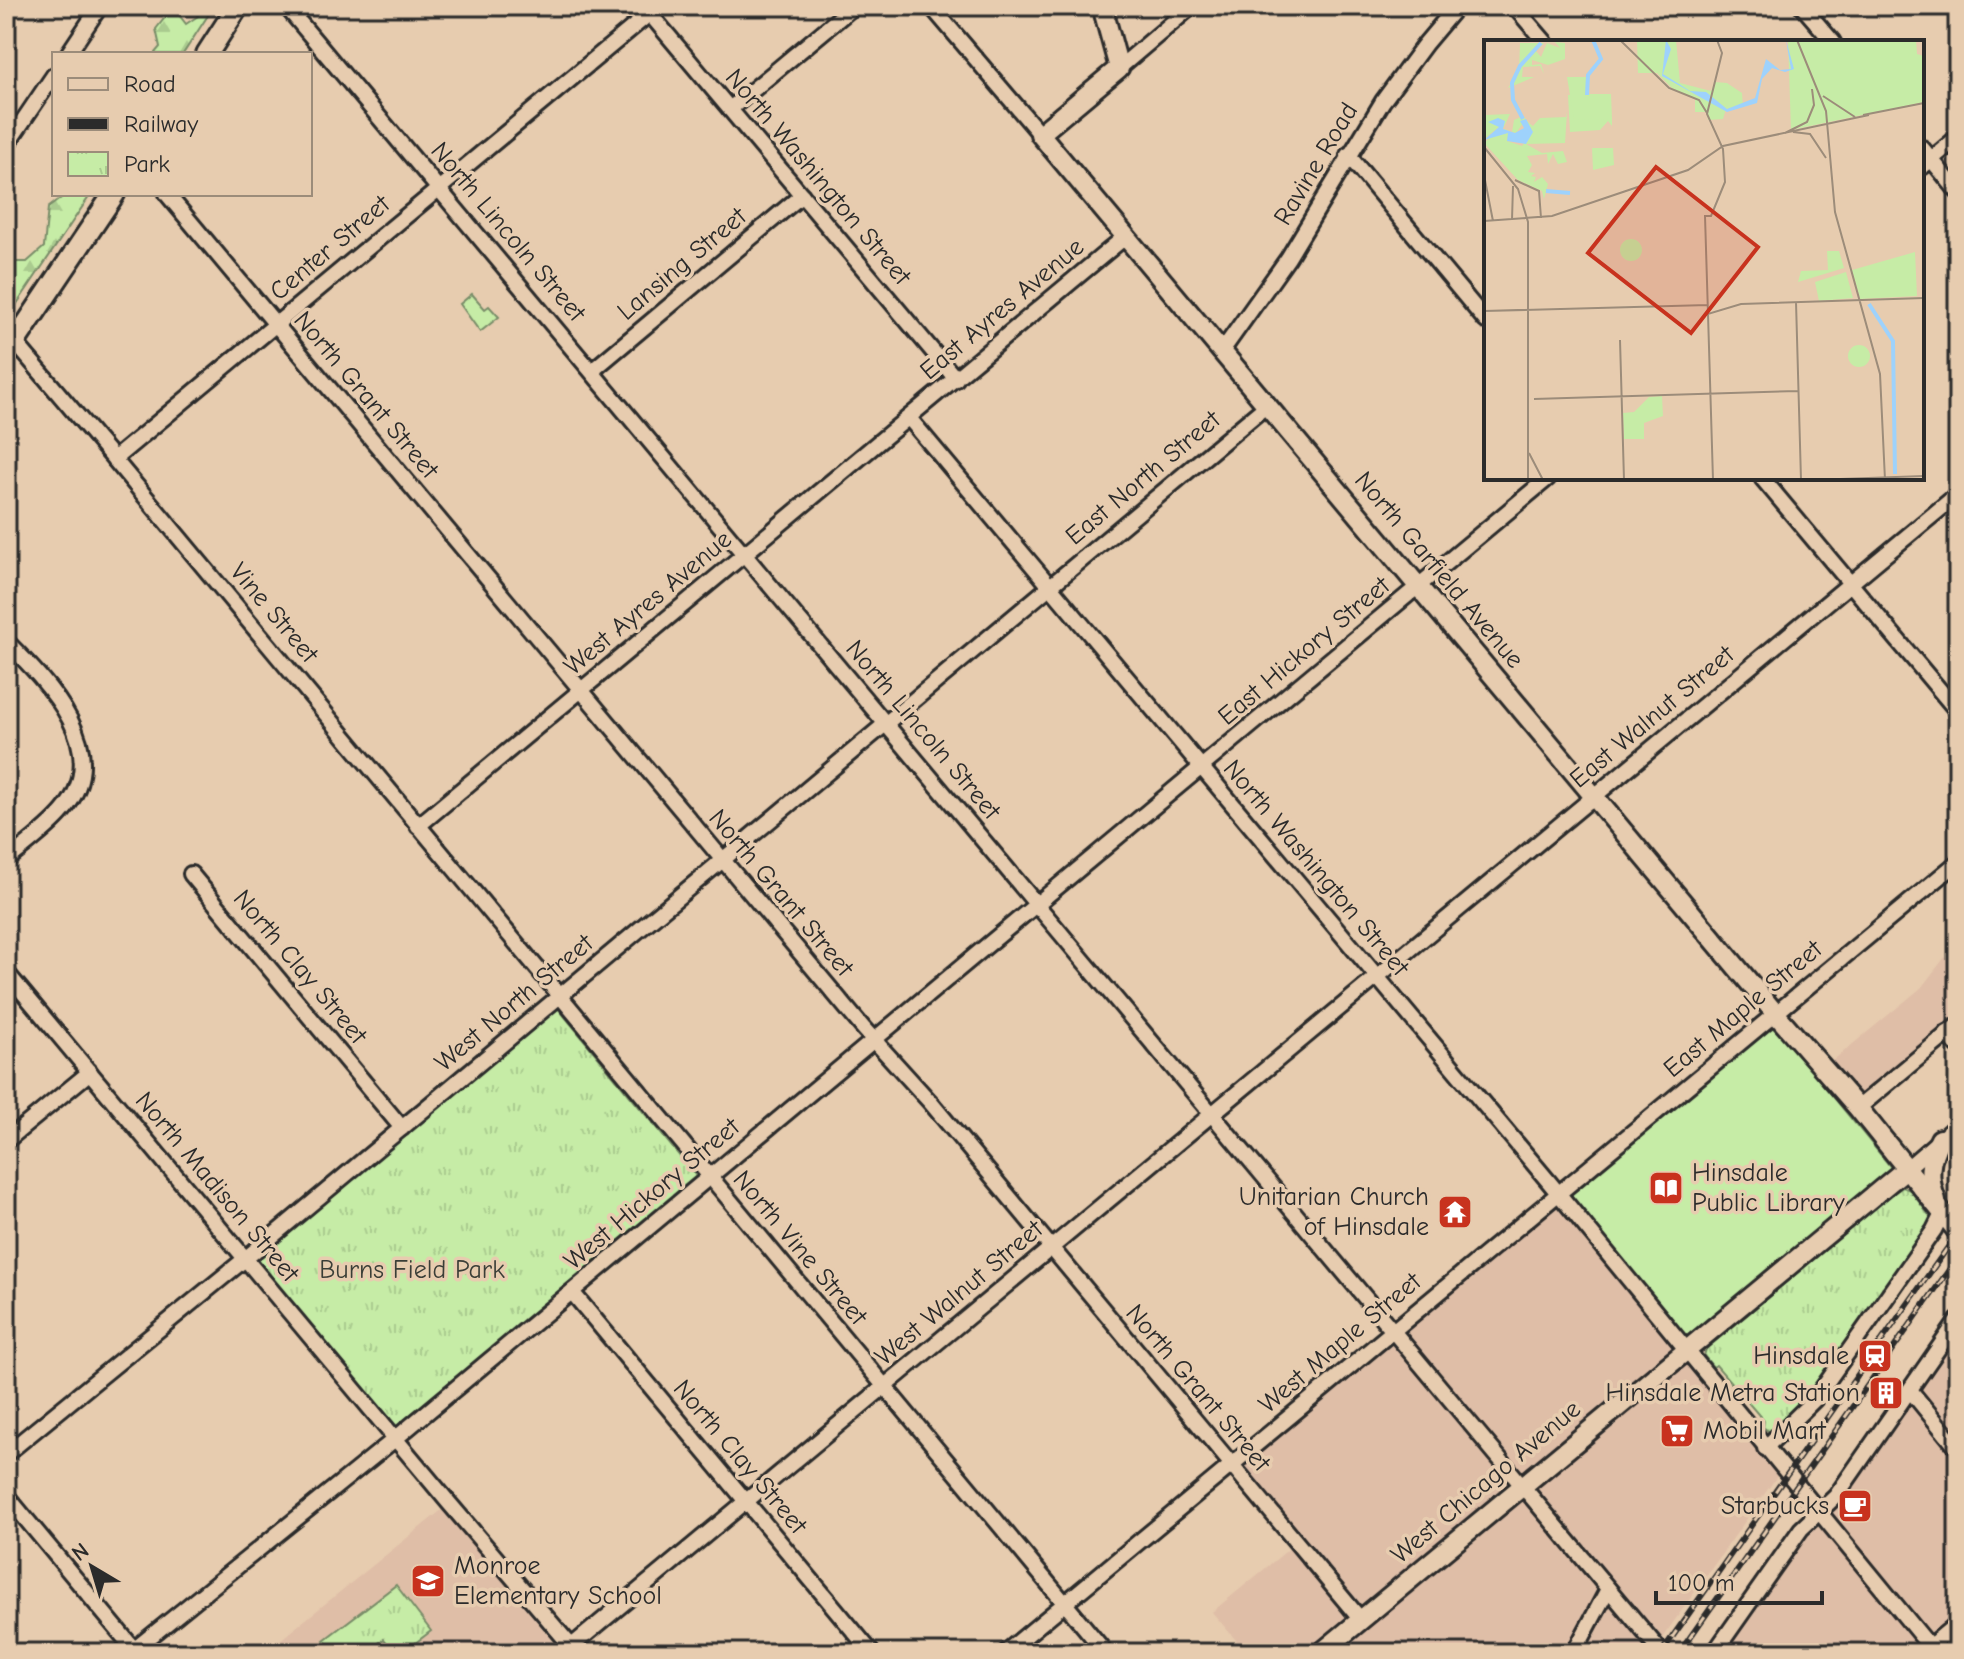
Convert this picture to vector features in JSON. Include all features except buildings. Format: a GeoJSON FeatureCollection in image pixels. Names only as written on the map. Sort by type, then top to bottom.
{"type":"FeatureCollection","features":[{"type":"Feature","properties":{"kind":"main road"},"geometry":{"type":"LineString","coordinates":[[208,52],[238,6]]}},
{"type":"Feature","properties":{"kind":"main road"},"geometry":{"type":"LineString","coordinates":[[1040,134],[1119,68],[1102,6]]}},
{"type":"Feature","properties":{"kind":"main road","name":"North Garfield Avenue"},"geometry":{"type":"LineString","coordinates":[[1040,134],[1775,1013],[1858,1108],[1958,1232]]}},
{"type":"Feature","properties":{"kind":"main road"},"geometry":{"type":"LineString","coordinates":[[10,348],[113,196]]}},
{"type":"Feature","properties":{"kind":"main road"},"geometry":{"type":"LineString","coordinates":[[1940,1139],[1931,1159],[1930,1174],[1933,1193],[1942,1214]]}},
{"type":"Feature","properties":{"kind":"main road","name":"West Chicago Avenue"},"geometry":{"type":"LineString","coordinates":[[1321,1653],[1907,1168]]}},
{"type":"Feature","properties":{"kind":"street"},"geometry":{"type":"LineString","coordinates":[[69,52],[100,6]]}},
{"type":"Feature","properties":{"kind":"street","name":"North Lincoln Street"},"geometry":{"type":"LineString","coordinates":[[286,6],[1662,1653]]}},
{"type":"Feature","properties":{"kind":"street"},"geometry":{"type":"LineString","coordinates":[[730,109],[854,6]]}},
{"type":"Feature","properties":{"kind":"street","name":"North Garfield Avenue"},"geometry":{"type":"LineString","coordinates":[[931,6],[1040,134]]}},
{"type":"Feature","properties":{"kind":"street"},"geometry":{"type":"LineString","coordinates":[[1119,68],[1192,6]]}},
{"type":"Feature","properties":{"kind":"street","name":"Ravine Road"},"geometry":{"type":"LineString","coordinates":[[1222,351],[1288,258],[1348,155],[1396,82],[1457,6]]}},
{"type":"Feature","properties":{"kind":"street"},"geometry":{"type":"LineString","coordinates":[[1514,6],[1543,40]]}},
{"type":"Feature","properties":{"kind":"street"},"geometry":{"type":"LineString","coordinates":[[1802,6],[1831,40]]}},
{"type":"Feature","properties":{"kind":"street","name":"Center Street"},"geometry":{"type":"LineString","coordinates":[[114,459],[647,10]]}},
{"type":"Feature","properties":{"kind":"street","name":"North Washington Street"},"geometry":{"type":"LineString","coordinates":[[647,10],[956,379]]}},
{"type":"Feature","properties":{"kind":"street"},"geometry":{"type":"LineString","coordinates":[[6,146],[52,78]]}},
{"type":"Feature","properties":{"kind":"street"},"geometry":{"type":"LineString","coordinates":[[1958,137],[1925,158],[1958,192]]}},
{"type":"Feature","properties":{"kind":"street"},"geometry":{"type":"LineString","coordinates":[[1348,155],[1484,319]]}},
{"type":"Feature","properties":{"kind":"street","name":"Lansing Street"},"geometry":{"type":"LineString","coordinates":[[593,370],[802,195]]}},
{"type":"Feature","properties":{"kind":"street","name":"North Grant Street"},"geometry":{"type":"LineString","coordinates":[[169,196],[873,1041],[931,1103],[1361,1620]]}},
{"type":"Feature","properties":{"kind":"street","name":"East Ayres Avenue"},"geometry":{"type":"LineString","coordinates":[[909,418],[1126,236]]}},
{"type":"Feature","properties":{"kind":"street"},"geometry":{"type":"LineString","coordinates":[[10,348],[114,459]]}},
{"type":"Feature","properties":{"kind":"street","name":"East North Street"},"geometry":{"type":"LineString","coordinates":[[1050,587],[1267,405]]}},
{"type":"Feature","properties":{"kind":"street","name":"North Washington Street"},"geometry":{"type":"LineString","coordinates":[[909,418],[1558,1193],[1929,1651]]}},
{"type":"Feature","properties":{"kind":"street","name":"West Ayres Avenue"},"geometry":{"type":"LineString","coordinates":[[418,826],[909,418]]}},
{"type":"Feature","properties":{"kind":"street","name":"Vine Street"},"geometry":{"type":"LineString","coordinates":[[114,459],[336,727]]}},
{"type":"Feature","properties":{"kind":"street","name":"East Hickory Street"},"geometry":{"type":"LineString","coordinates":[[1201,768],[1546,480]]}},
{"type":"Feature","properties":{"kind":"street"},"geometry":{"type":"LineString","coordinates":[[1764,480],[1958,712]]}},
{"type":"Feature","properties":{"kind":"street","name":"East Walnut Street"},"geometry":{"type":"LineString","coordinates":[[1377,977],[1958,494]]}},
{"type":"Feature","properties":{"kind":"street","name":"West North Street"},"geometry":{"type":"LineString","coordinates":[[6,1454],[245,1259],[1050,587]]}},
{"type":"Feature","properties":{"kind":"street"},"geometry":{"type":"LineString","coordinates":[[6,641],[26,661],[70,718],[79,740],[81,763],[74,793],[62,812],[6,861]]}},
{"type":"Feature","properties":{"kind":"street","name":"North Vine Street"},"geometry":{"type":"LineString","coordinates":[[336,727],[1106,1653]]}},
{"type":"Feature","properties":{"kind":"street","name":"West Hickory Street"},"geometry":{"type":"LineString","coordinates":[[134,1652],[395,1439],[1201,768]]}},
{"type":"Feature","properties":{"kind":"street","name":"East Maple Street"},"geometry":{"type":"LineString","coordinates":[[1558,1193],[1958,862]]}},
{"type":"Feature","properties":{"kind":"street","name":"North Clay Street"},"geometry":{"type":"LineString","coordinates":[[191,874],[402,1128]]}},
{"type":"Feature","properties":{"kind":"street","name":"North Madison Street"},"geometry":{"type":"LineString","coordinates":[[6,972],[574,1650]]}},
{"type":"Feature","properties":{"kind":"street","name":"West Walnut Street"},"geometry":{"type":"LineString","coordinates":[[574,1650],[746,1501],[1377,977]]}},
{"type":"Feature","properties":{"kind":"street"},"geometry":{"type":"LineString","coordinates":[[1858,1108],[1953,1029],[1958,1046]]}},
{"type":"Feature","properties":{"kind":"street"},"geometry":{"type":"LineString","coordinates":[[6,1141],[90,1072]]}},
{"type":"Feature","properties":{"kind":"street"},"geometry":{"type":"LineString","coordinates":[[1907,1168],[1958,1124]]}},
{"type":"Feature","properties":{"kind":"street","name":"West Maple Street"},"geometry":{"type":"LineString","coordinates":[[1005,1653],[1558,1193]]}},
{"type":"Feature","properties":{"kind":"street"},"geometry":{"type":"LineString","coordinates":[[1765,1448],[1815,1399],[1934,1230],[1942,1214]]}},
{"type":"Feature","properties":{"kind":"street","name":"North Clay Street"},"geometry":{"type":"LineString","coordinates":[[572,1292],[872,1653]]}},
{"type":"Feature","properties":{"kind":"street"},"geometry":{"type":"LineString","coordinates":[[1714,1653],[1801,1529],[1836,1496],[1958,1320]]}},
{"type":"Feature","properties":{"kind":"street"},"geometry":{"type":"LineString","coordinates":[[1910,1390],[1958,1449]]}},
{"type":"Feature","properties":{"kind":"street"},"geometry":{"type":"LineString","coordinates":[[6,1495],[134,1652]]}},
{"type":"Feature","properties":{"kind":"street"},"geometry":{"type":"LineString","coordinates":[[1574,1653],[1608,1589]]}},
{"type":"Feature","properties":{"kind":"street"},"geometry":{"type":"LineString","coordinates":[[1929,1651],[1958,1623]]}},
{"type":"Feature","properties":{"kind":"shaded area"},"geometry":{"type":"Polygon","coordinates":[[[1945,957],[1951,965],[1958,959],[1958,1021],[1862,1099],[1831,1062],[1921,988],[1945,957]]]}},
{"type":"Feature","properties":{"kind":"shaded area"},"geometry":{"type":"Polygon","coordinates":[[[1557,1201],[1678,1351],[1361,1609],[1240,1465],[1557,1201]]]}},
{"type":"Feature","properties":{"kind":"shaded area"},"geometry":{"type":"Polygon","coordinates":[[[1958,1332],[1958,1613],[1931,1635],[1831,1512],[1958,1332]]]}},
{"type":"Feature","properties":{"kind":"shaded area"},"geometry":{"type":"Polygon","coordinates":[[[1683,1359],[1778,1475],[1660,1641],[1530,1485],[1683,1359]]]}},
{"type":"Feature","properties":{"kind":"shaded area"},"geometry":{"type":"Polygon","coordinates":[[[1521,1493],[1601,1591],[1568,1653],[1328,1653],[1521,1493]]]}},
{"type":"Feature","properties":{"kind":"shaded area","name":"Monroe Elementary School"},"geometry":{"type":"Polygon","coordinates":[[[443,1509],[563,1653],[264,1653],[443,1509]]]}},
{"type":"Feature","properties":{"kind":"shaded area"},"geometry":{"type":"Polygon","coordinates":[[[1817,1520],[1920,1646],[1912,1653],[1724,1653],[1817,1520]]]}},
{"type":"Feature","properties":{"kind":"shaded area"},"geometry":{"type":"Polygon","coordinates":[[[1290,1548],[1353,1622],[1315,1653],[1247,1653],[1212,1612],[1290,1548]]]}},
{"type":"Feature","properties":{"kind":"shaded area"},"geometry":{"type":"Polygon","coordinates":[[[1608,1598],[1653,1653],[1578,1653],[1608,1598]]]}},
{"type":"Feature","properties":{"kind":"green space"},"geometry":{"type":"Polygon","coordinates":[[[193,6],[214,6],[184,52],[156,52],[160,47],[156,29],[167,15],[179,15],[186,24],[198,16],[193,6]]]}},
{"type":"Feature","properties":{"kind":"green space"},"geometry":{"type":"Polygon","coordinates":[[[90,196],[6,320],[6,288],[10,284],[6,279],[6,265],[9,262],[27,262],[44,247],[48,208],[61,198],[90,196]]]}},
{"type":"Feature","properties":{"kind":"green space"},"geometry":{"type":"Polygon","coordinates":[[[472,294],[485,309],[489,306],[499,317],[480,332],[460,304],[472,294]]]}},
{"type":"Feature","properties":{"kind":"green space","name":"Burns Field Park"},"geometry":{"type":"Polygon","coordinates":[[[557,1007],[696,1176],[394,1428],[254,1259],[557,1007]]]}},
{"type":"Feature","properties":{"kind":"green space"},"geometry":{"type":"Polygon","coordinates":[[[1773,1023],[1894,1171],[1686,1341],[1565,1194],[1773,1023]]]}},
{"type":"Feature","properties":{"kind":"green space"},"geometry":{"type":"Polygon","coordinates":[[[1903,1187],[1910,1190],[1934,1222],[1817,1388],[1772,1434],[1763,1427],[1764,1421],[1716,1365],[1713,1367],[1704,1356],[1706,1349],[1903,1187]]]}},
{"type":"Feature","properties":{"kind":"green space"},"geometry":{"type":"Polygon","coordinates":[[[396,1585],[431,1631],[402,1653],[395,1653],[384,1639],[366,1653],[334,1653],[324,1640],[396,1585]]]}},
{"type":"Feature","properties":{"kind":"railway"},"geometry":{"type":"LineString","coordinates":[[1661,1653],[1958,1233]]}},
{"type":"Feature","properties":{"kind":"railway"},"geometry":{"type":"LineString","coordinates":[[1679,1653],[1958,1257]]}},
{"type":"Feature","properties":{"kind":"place","name":"Hinsdale Public Library"},"geometry":{"type":"Point","coordinates":[1666,1188]}},
{"type":"Feature","properties":{"kind":"place","name":"Unitarian Church of Hinsdale"},"geometry":{"type":"Point","coordinates":[1455,1212]}},
{"type":"Feature","properties":{"kind":"place","name":"Hinsdale"},"geometry":{"type":"Point","coordinates":[1875,1356]}},
{"type":"Feature","properties":{"kind":"place","name":"Hinsdale Metra Station"},"geometry":{"type":"Point","coordinates":[1886,1393]}},
{"type":"Feature","properties":{"kind":"place","name":"Mobil Mart"},"geometry":{"type":"Point","coordinates":[1677,1431]}},
{"type":"Feature","properties":{"kind":"place","name":"Starbucks"},"geometry":{"type":"Point","coordinates":[1855,1506]}},
{"type":"Feature","properties":{"kind":"place","name":"Monroe Elementary School"},"geometry":{"type":"Point","coordinates":[428,1581]}}]}
